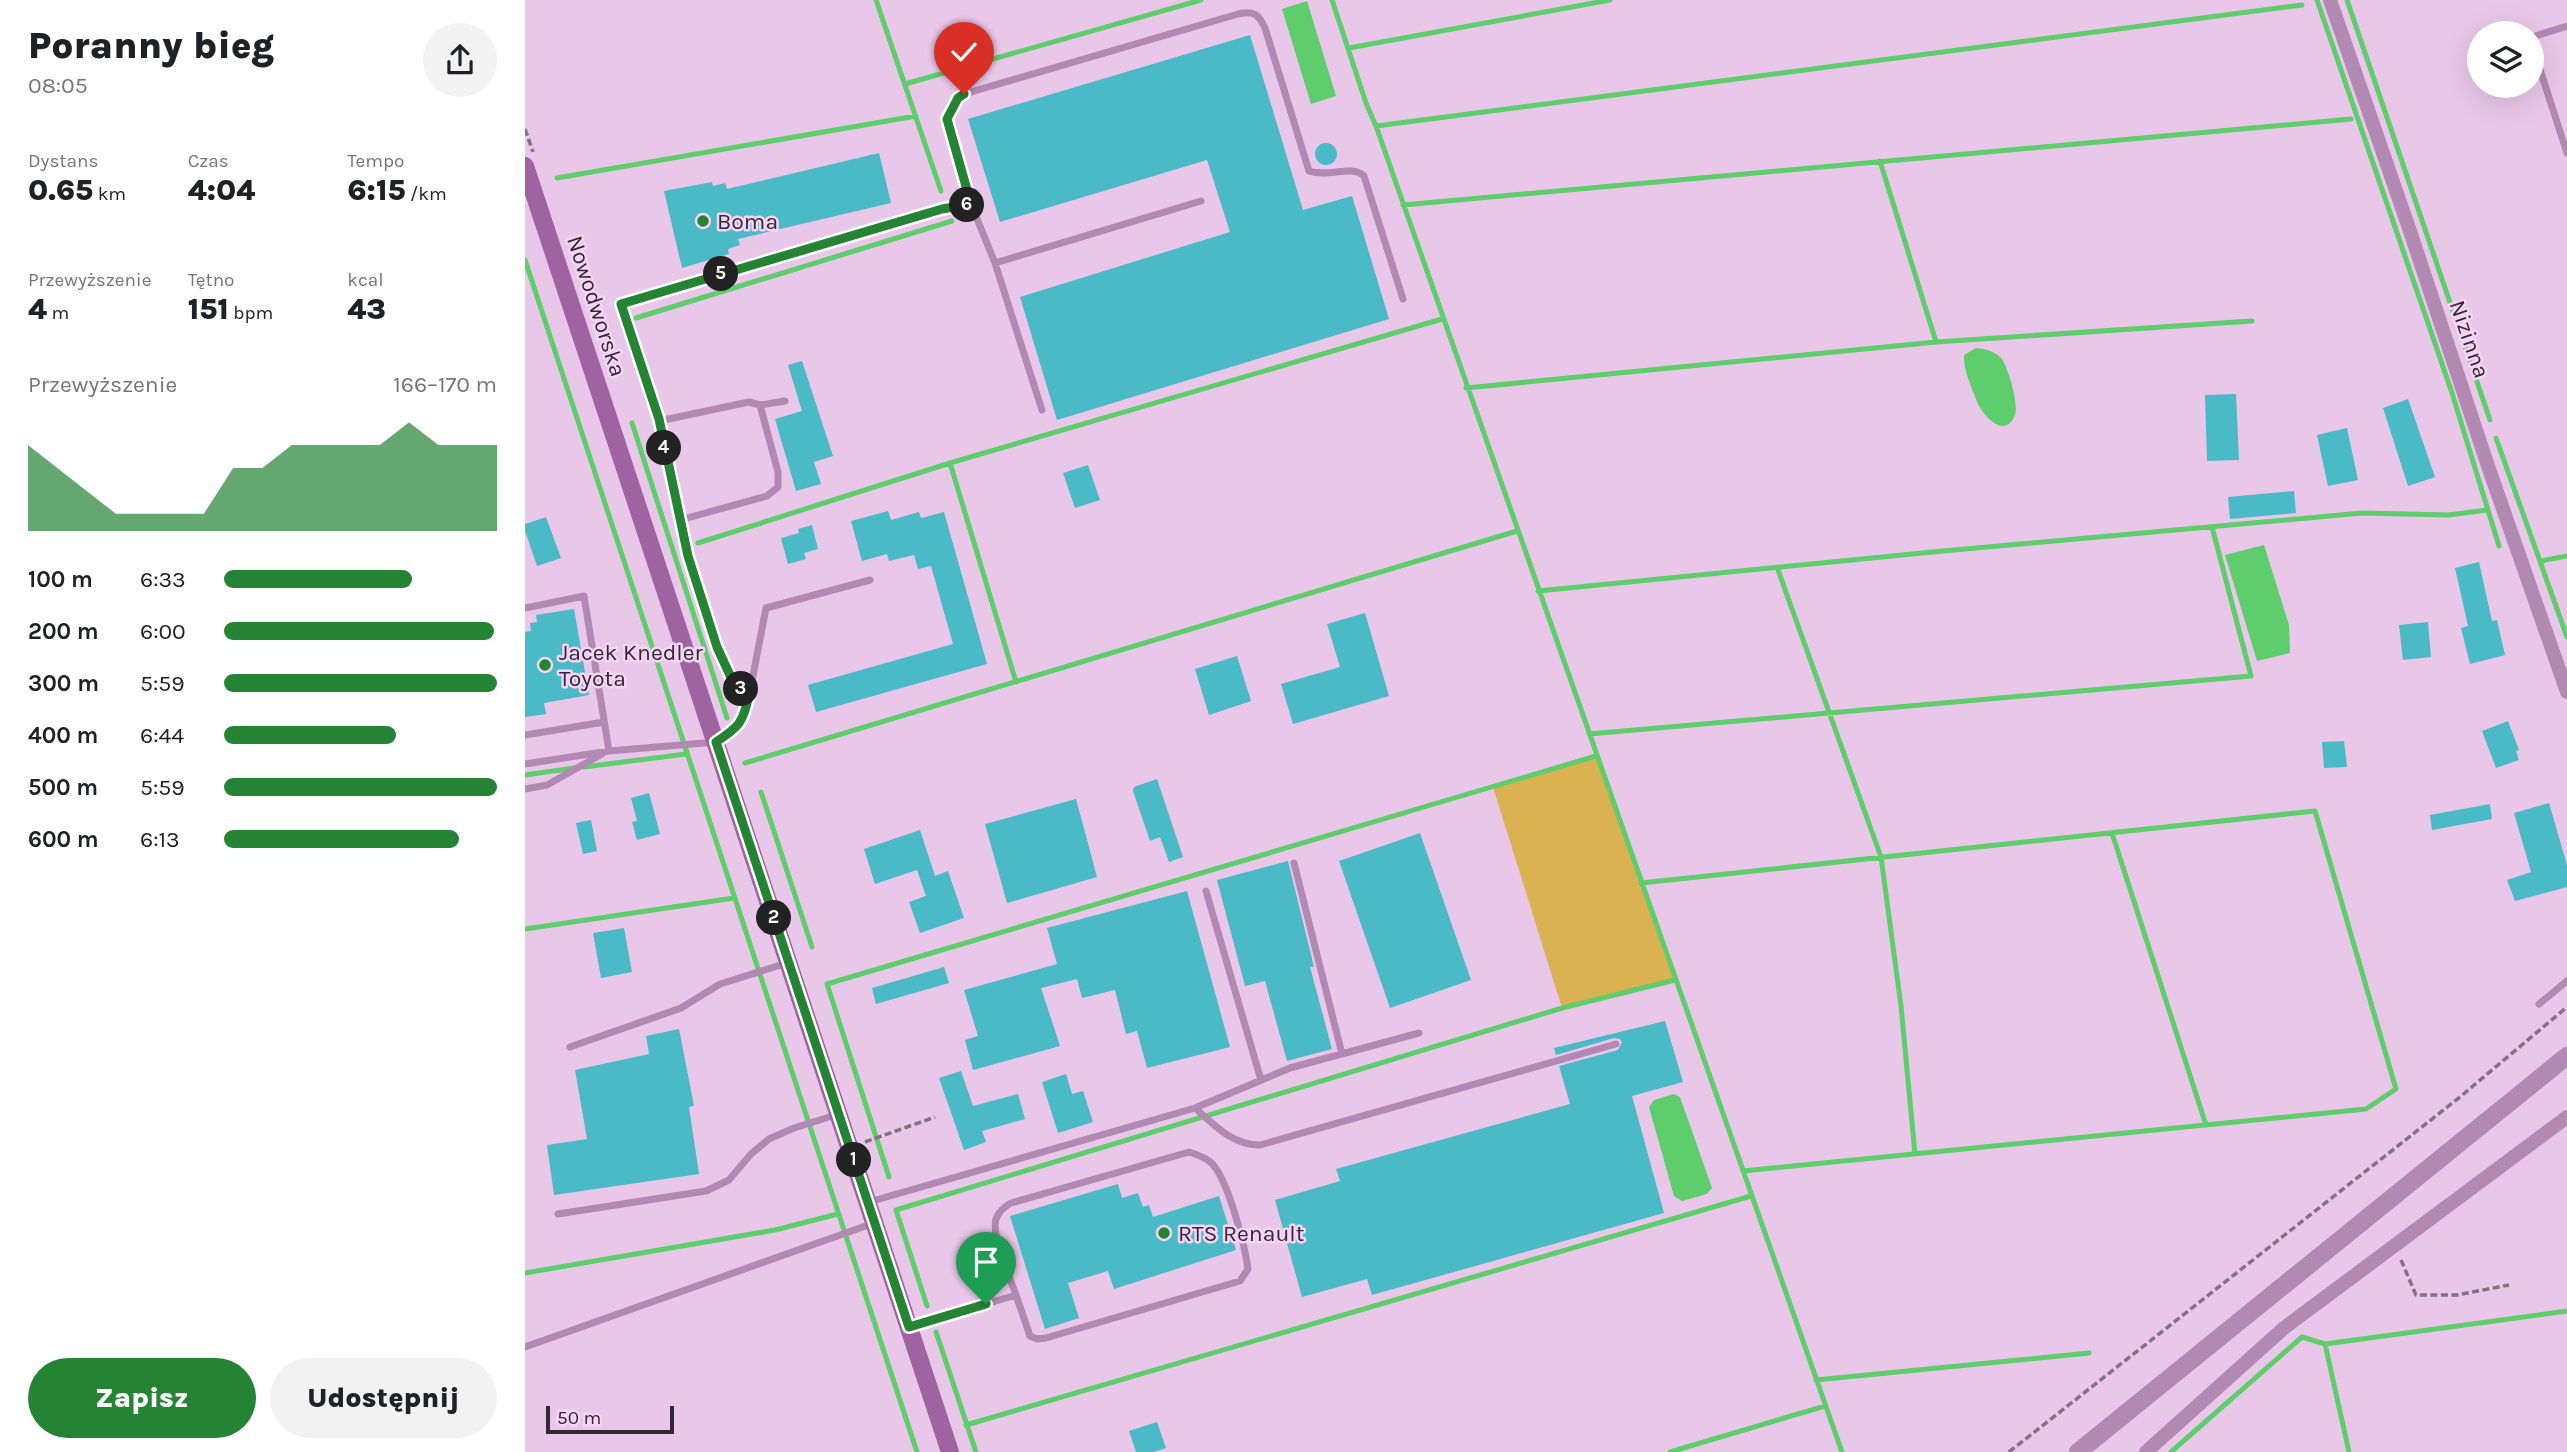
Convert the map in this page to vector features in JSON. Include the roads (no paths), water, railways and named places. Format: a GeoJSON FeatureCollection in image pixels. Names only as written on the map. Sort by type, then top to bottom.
{"type":"FeatureCollection","features":[{"type":"Feature","properties":{"kind":"main road","name":"Nowodworska"},"geometry":{"type":"LineString","coordinates":[[525,166],[950,1452]]}},
{"type":"Feature","properties":{"kind":"street","name":"Nizinna"},"geometry":{"type":"LineString","coordinates":[[2330,0],[2567,692]]}},
{"type":"Feature","properties":{"kind":"street"},"geometry":{"type":"LineString","coordinates":[[2078,1452],[2567,1056]]}},
{"type":"Feature","properties":{"kind":"street"},"geometry":{"type":"LineString","coordinates":[[2146,1452],[2284,1328],[2567,1117]]}},
{"type":"Feature","properties":{"kind":"lane"},"geometry":{"type":"LineString","coordinates":[[1042,410],[995,263],[971,204],[947,127],[948,113],[964,94],[1199,25],[1253,12],[1259,16],[1265,28],[1309,171],[1322,175],[1351,170],[1364,176],[1403,299]]}},
{"type":"Feature","properties":{"kind":"lane"},"geometry":{"type":"LineString","coordinates":[[2544,33],[2567,26]]}},
{"type":"Feature","properties":{"kind":"lane"},"geometry":{"type":"LineString","coordinates":[[2544,82],[2567,153]]}},
{"type":"Feature","properties":{"kind":"lane"},"geometry":{"type":"LineString","coordinates":[[995,263],[1201,201]]}},
{"type":"Feature","properties":{"kind":"lane"},"geometry":{"type":"LineString","coordinates":[[749,695],[734,684],[717,647],[688,556],[659,421],[621,304],[942,209],[971,204]]}},
{"type":"Feature","properties":{"kind":"lane"},"geometry":{"type":"LineString","coordinates":[[659,421],[749,402],[760,405],[785,401]]}},
{"type":"Feature","properties":{"kind":"lane"},"geometry":{"type":"LineString","coordinates":[[680,520],[767,496],[778,487],[778,472],[760,405]]}},
{"type":"Feature","properties":{"kind":"lane"},"geometry":{"type":"LineString","coordinates":[[525,764],[609,751],[716,742],[738,728],[745,712],[766,608],[870,580]]}},
{"type":"Feature","properties":{"kind":"lane"},"geometry":{"type":"LineString","coordinates":[[525,608],[585,596],[609,751]]}},
{"type":"Feature","properties":{"kind":"lane"},"geometry":{"type":"LineString","coordinates":[[525,735],[604,722]]}},
{"type":"Feature","properties":{"kind":"lane"},"geometry":{"type":"LineString","coordinates":[[525,789],[547,785],[609,751]]}},
{"type":"Feature","properties":{"kind":"lane"},"geometry":{"type":"LineString","coordinates":[[1294,863],[1342,1054]]}},
{"type":"Feature","properties":{"kind":"lane"},"geometry":{"type":"LineString","coordinates":[[1206,891],[1261,1080]]}},
{"type":"Feature","properties":{"kind":"lane"},"geometry":{"type":"LineString","coordinates":[[570,1047],[681,1008],[720,984],[789,963]]}},
{"type":"Feature","properties":{"kind":"lane"},"geometry":{"type":"LineString","coordinates":[[2539,1004],[2567,981]]}},
{"type":"Feature","properties":{"kind":"lane"},"geometry":{"type":"LineString","coordinates":[[868,1202],[1195,1108],[1290,1068],[1419,1033]]}},
{"type":"Feature","properties":{"kind":"lane"},"geometry":{"type":"LineString","coordinates":[[1195,1108],[1231,1138],[1247,1145],[1260,1145],[1616,1044]]}},
{"type":"Feature","properties":{"kind":"lane"},"geometry":{"type":"LineString","coordinates":[[558,1213],[706,1191],[729,1180],[768,1139],[839,1114]]}},
{"type":"Feature","properties":{"kind":"lane"},"geometry":{"type":"LineString","coordinates":[[1189,1152],[1211,1161],[1223,1179],[1245,1248],[1248,1269],[1240,1281],[1037,1339],[1030,1336],[1016,1295],[995,1231],[996,1219],[1002,1209],[1011,1203],[1189,1152]]}},
{"type":"Feature","properties":{"kind":"lane"},"geometry":{"type":"LineString","coordinates":[[525,1346],[875,1223]]}},
{"type":"Feature","properties":{"kind":"lane"},"geometry":{"type":"LineString","coordinates":[[909,1327],[1016,1295]]}},
{"type":"Feature","properties":{"kind":"waterway"},"geometry":{"type":"LineString","coordinates":[[876,0],[941,191]]}},
{"type":"Feature","properties":{"kind":"waterway"},"geometry":{"type":"LineString","coordinates":[[905,84],[1201,0]]}},
{"type":"Feature","properties":{"kind":"waterway"},"geometry":{"type":"LineString","coordinates":[[1332,0],[1842,1452]]}},
{"type":"Feature","properties":{"kind":"waterway"},"geometry":{"type":"LineString","coordinates":[[1349,48],[1610,0]]}},
{"type":"Feature","properties":{"kind":"waterway"},"geometry":{"type":"LineString","coordinates":[[2317,0],[2452,393],[2499,546]]}},
{"type":"Feature","properties":{"kind":"waterway"},"geometry":{"type":"LineString","coordinates":[[2347,0],[2490,420]]}},
{"type":"Feature","properties":{"kind":"waterway"},"geometry":{"type":"LineString","coordinates":[[1376,126],[2302,5]]}},
{"type":"Feature","properties":{"kind":"waterway"},"geometry":{"type":"LineString","coordinates":[[557,178],[916,116]]}},
{"type":"Feature","properties":{"kind":"waterway"},"geometry":{"type":"LineString","coordinates":[[1403,205],[2351,119]]}},
{"type":"Feature","properties":{"kind":"waterway"},"geometry":{"type":"LineString","coordinates":[[1880,161],[1936,342]]}},
{"type":"Feature","properties":{"kind":"waterway"},"geometry":{"type":"LineString","coordinates":[[636,318],[952,221]]}},
{"type":"Feature","properties":{"kind":"waterway"},"geometry":{"type":"LineString","coordinates":[[525,260],[917,1452]]}},
{"type":"Feature","properties":{"kind":"waterway"},"geometry":{"type":"LineString","coordinates":[[698,543],[950,463],[1442,319]]}},
{"type":"Feature","properties":{"kind":"waterway"},"geometry":{"type":"LineString","coordinates":[[1466,388],[1936,342],[2252,321]]}},
{"type":"Feature","properties":{"kind":"waterway"},"geometry":{"type":"LineString","coordinates":[[632,423],[727,718]]}},
{"type":"Feature","properties":{"kind":"waterway"},"geometry":{"type":"LineString","coordinates":[[2496,438],[2567,637]]}},
{"type":"Feature","properties":{"kind":"waterway"},"geometry":{"type":"LineString","coordinates":[[950,463],[1016,682]]}},
{"type":"Feature","properties":{"kind":"waterway"},"geometry":{"type":"LineString","coordinates":[[1538,591],[2362,513],[2449,515],[2487,510]]}},
{"type":"Feature","properties":{"kind":"waterway"},"geometry":{"type":"LineString","coordinates":[[1589,734],[2251,676],[2212,527]]}},
{"type":"Feature","properties":{"kind":"waterway"},"geometry":{"type":"LineString","coordinates":[[745,763],[1517,531]]}},
{"type":"Feature","properties":{"kind":"waterway"},"geometry":{"type":"LineString","coordinates":[[2540,561],[2567,556]]}},
{"type":"Feature","properties":{"kind":"waterway"},"geometry":{"type":"LineString","coordinates":[[1777,567],[1881,857],[1901,1006],[1915,1154]]}},
{"type":"Feature","properties":{"kind":"waterway"},"geometry":{"type":"LineString","coordinates":[[584,767],[686,754]]}},
{"type":"Feature","properties":{"kind":"waterway"},"geometry":{"type":"LineString","coordinates":[[889,1177],[827,984],[1596,756]]}},
{"type":"Feature","properties":{"kind":"waterway"},"geometry":{"type":"LineString","coordinates":[[525,775],[574,768]]}},
{"type":"Feature","properties":{"kind":"waterway"},"geometry":{"type":"LineString","coordinates":[[761,792],[812,947]]}},
{"type":"Feature","properties":{"kind":"waterway"},"geometry":{"type":"LineString","coordinates":[[1641,883],[2315,811],[2396,1089],[2366,1109],[1743,1171]]}},
{"type":"Feature","properties":{"kind":"waterway"},"geometry":{"type":"LineString","coordinates":[[2112,833],[2206,1125]]}},
{"type":"Feature","properties":{"kind":"waterway"},"geometry":{"type":"LineString","coordinates":[[525,929],[734,898]]}},
{"type":"Feature","properties":{"kind":"waterway"},"geometry":{"type":"LineString","coordinates":[[927,1306],[896,1210],[1562,1008],[1675,980]]}},
{"type":"Feature","properties":{"kind":"waterway"},"geometry":{"type":"LineString","coordinates":[[966,1425],[1751,1196]]}},
{"type":"Feature","properties":{"kind":"waterway"},"geometry":{"type":"LineString","coordinates":[[525,1273],[775,1230],[838,1214]]}},
{"type":"Feature","properties":{"kind":"waterway"},"geometry":{"type":"LineString","coordinates":[[2349,1452],[2325,1344],[2567,1311]]}},
{"type":"Feature","properties":{"kind":"waterway"},"geometry":{"type":"LineString","coordinates":[[936,1332],[976,1452]]}},
{"type":"Feature","properties":{"kind":"waterway"},"geometry":{"type":"LineString","coordinates":[[2171,1452],[2302,1337],[2325,1344]]}},
{"type":"Feature","properties":{"kind":"waterway"},"geometry":{"type":"LineString","coordinates":[[1816,1380],[2089,1353]]}},
{"type":"Feature","properties":{"kind":"waterway"},"geometry":{"type":"LineString","coordinates":[[1670,1452],[1825,1406]]}},
{"type":"Feature","properties":{"kind":"place","name":"Boma"},"geometry":{"type":"Point","coordinates":[703,221]}},
{"type":"Feature","properties":{"kind":"place","name":"Jacek Knedler Toyota"},"geometry":{"type":"Point","coordinates":[545,665]}},
{"type":"Feature","properties":{"kind":"place","name":"RTS Renault"},"geometry":{"type":"Point","coordinates":[1164,1233]}}]}
